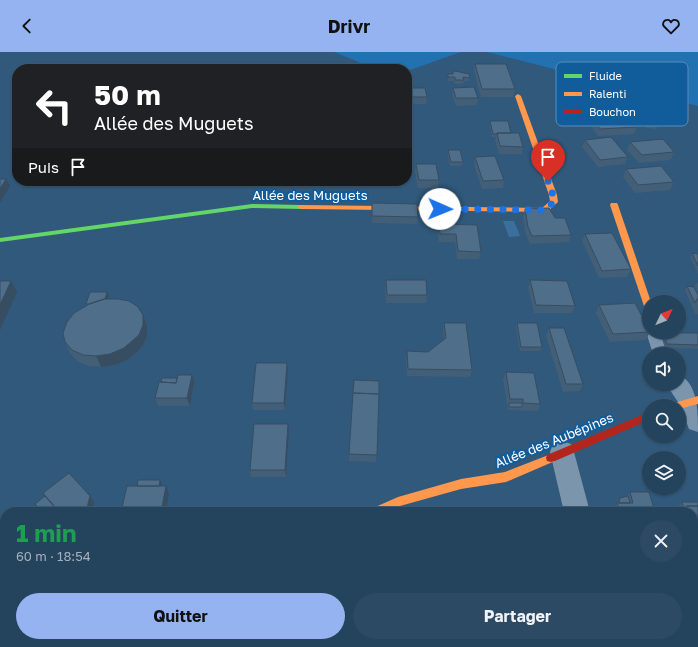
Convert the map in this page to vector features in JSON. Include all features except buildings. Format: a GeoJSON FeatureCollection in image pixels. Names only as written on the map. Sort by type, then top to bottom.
{"type":"FeatureCollection","features":[{"type":"Feature","properties":{"kind":"street","name":"Allée des Muguets"},"geometry":{"type":"LineString","coordinates":[[0,240],[252,206],[544,210],[554,202],[553,195],[518,96]]}},
{"type":"Feature","properties":{"kind":"street"},"geometry":{"type":"LineString","coordinates":[[614,206],[644,295]]}},
{"type":"Feature","properties":{"kind":"street","name":"Allée des Aubépines"},"geometry":{"type":"LineString","coordinates":[[388,507],[398,502],[461,484],[506,477],[642,419]]}},
{"type":"Feature","properties":{"kind":"street"},"geometry":{"type":"LineString","coordinates":[[562,452],[576,507]]}},
{"type":"Feature","properties":{"kind":"shaded area"},"geometry":{"type":"Polygon","coordinates":[[[334,52],[461,52],[412,69],[412,64],[364,64],[334,52]]]}},
{"type":"Feature","properties":{"kind":"shaded area"},"geometry":{"type":"Polygon","coordinates":[[[487,52],[698,52],[698,106],[688,103],[688,62],[556,62],[556,70],[487,52]]]}},
{"type":"Feature","properties":{"kind":"shaded area"},"geometry":{"type":"Polygon","coordinates":[[[503,221],[514,221],[520,236],[509,237],[503,221]]]}},
{"type":"Feature","properties":{"kind":"traffic: fast"},"geometry":{"type":"LineString","coordinates":[[0,240],[252,206],[301,207]]}},
{"type":"Feature","properties":{"kind":"traffic: slow"},"geometry":{"type":"LineString","coordinates":[[301,207],[544,210],[554,202],[553,195],[518,96]]}},
{"type":"Feature","properties":{"kind":"traffic: slow"},"geometry":{"type":"LineString","coordinates":[[614,205],[644,295]]}},
{"type":"Feature","properties":{"kind":"traffic: slow"},"geometry":{"type":"LineString","coordinates":[[686,403],[698,400]]}},
{"type":"Feature","properties":{"kind":"traffic: slow"},"geometry":{"type":"LineString","coordinates":[[388,507],[398,502],[461,484],[506,477],[551,458]]}},
{"type":"Feature","properties":{"kind":"traffic: jam"},"geometry":{"type":"LineString","coordinates":[[551,458],[642,419]]}},
{"type":"Feature","properties":{"kind":"route"},"geometry":{"type":"LineString","coordinates":[[440,209],[544,210],[550,207],[554,202],[548,181]]}}]}
